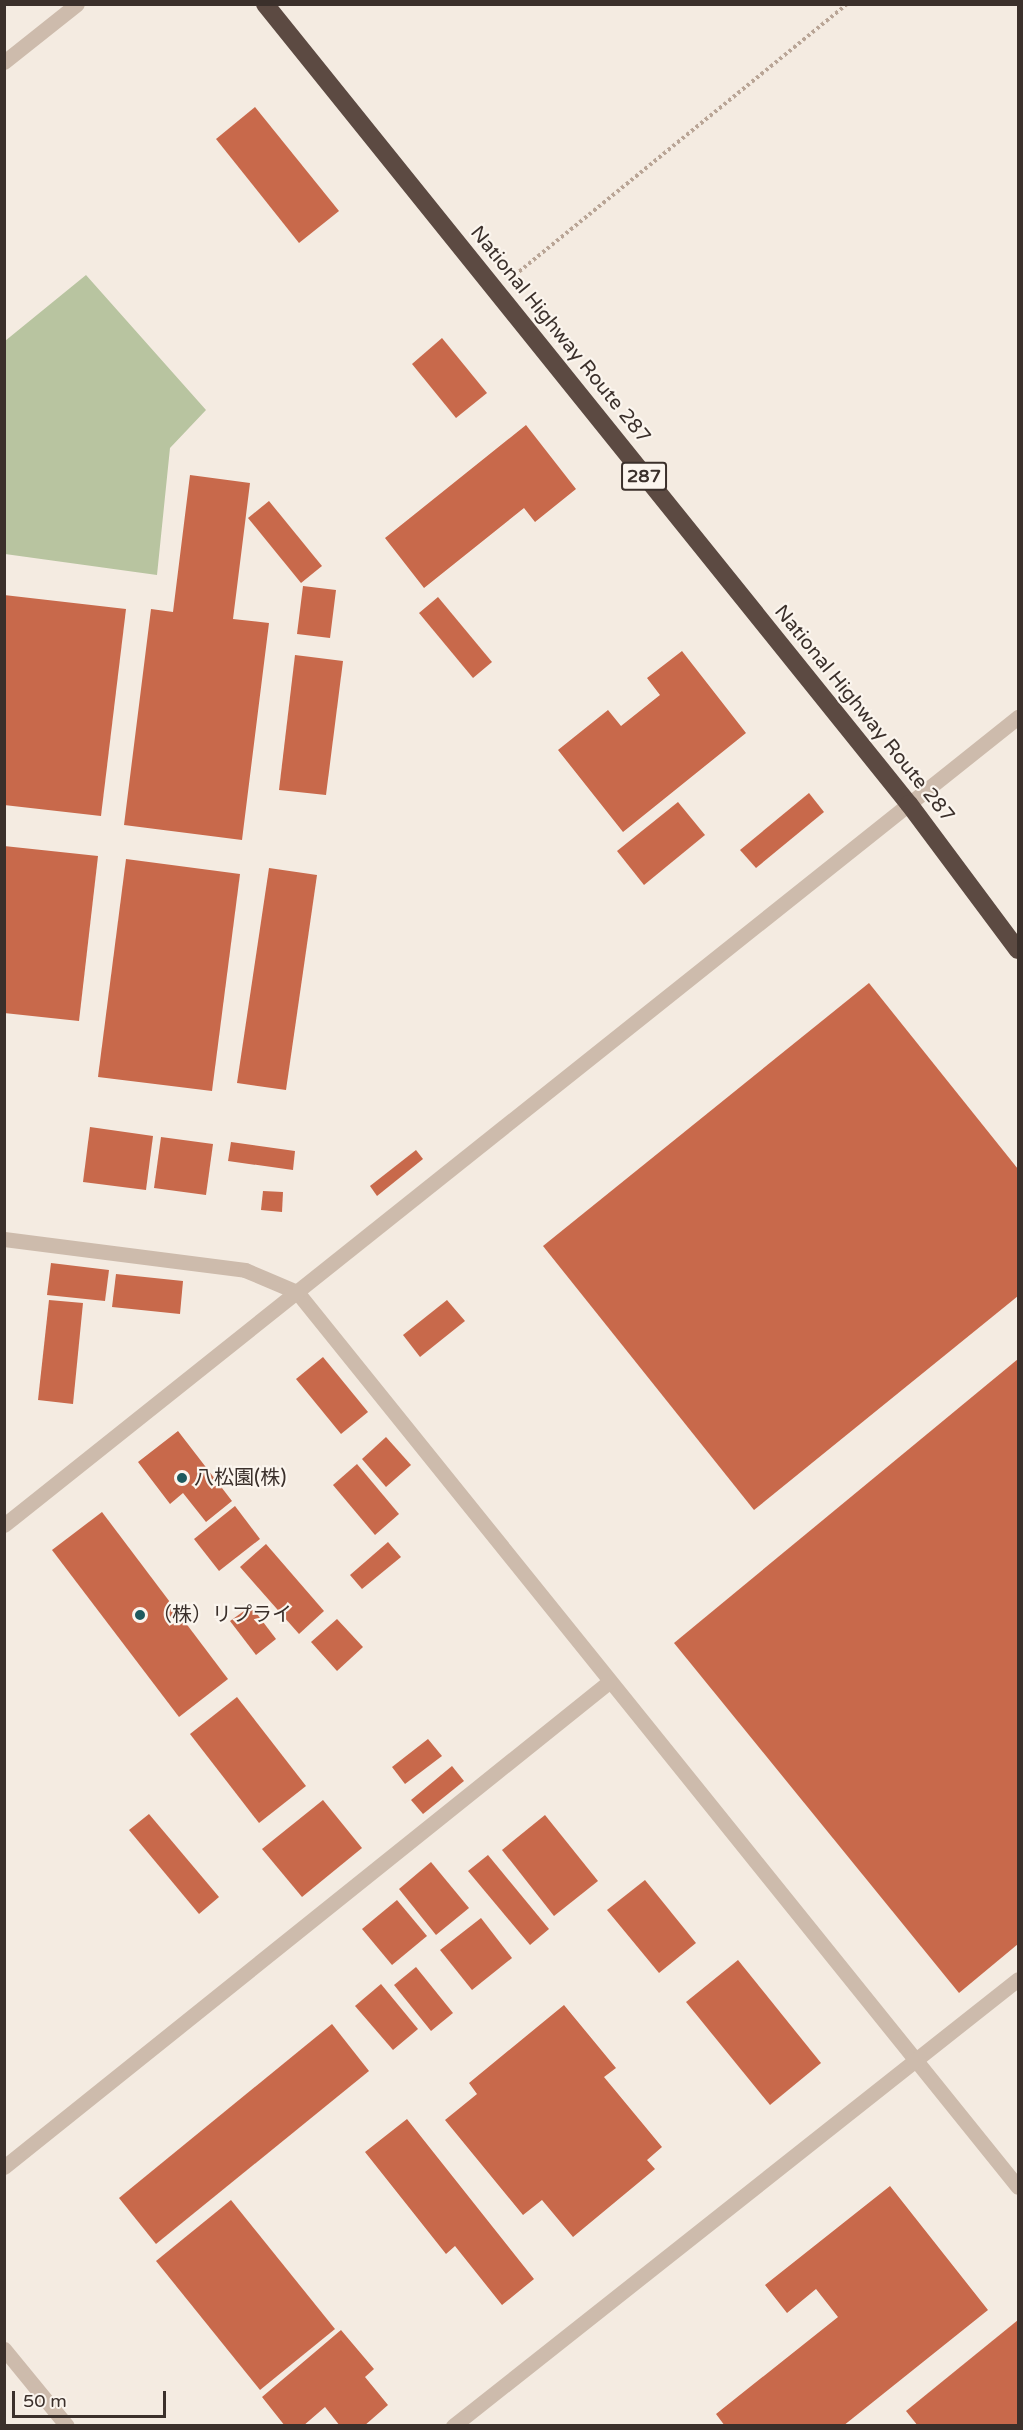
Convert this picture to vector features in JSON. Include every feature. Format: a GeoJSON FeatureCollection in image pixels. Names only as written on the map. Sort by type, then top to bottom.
{"type":"FeatureCollection","features":[{"type":"Feature","properties":{"kind":"highway","name":"National Highway Route 287"},"geometry":{"type":"LineString","coordinates":[[265,4],[909,804],[1018,950]]}},
{"type":"Feature","properties":{"kind":"street"},"geometry":{"type":"LineString","coordinates":[[4,62],[77,4]]}},
{"type":"Feature","properties":{"kind":"street"},"geometry":{"type":"LineString","coordinates":[[4,1525],[1018,717]]}},
{"type":"Feature","properties":{"kind":"street"},"geometry":{"type":"LineString","coordinates":[[4,1239],[245,1270],[297,1292],[1018,2187]]}},
{"type":"Feature","properties":{"kind":"street"},"geometry":{"type":"LineString","coordinates":[[4,2167],[609,1682]]}},
{"type":"Feature","properties":{"kind":"street"},"geometry":{"type":"LineString","coordinates":[[453,2426],[1018,1979]]}},
{"type":"Feature","properties":{"kind":"street"},"geometry":{"type":"LineString","coordinates":[[4,2349],[67,2426]]}},
{"type":"Feature","properties":{"kind":"path"},"geometry":{"type":"LineString","coordinates":[[495,291],[847,4]]}},
{"type":"Feature","properties":{"kind":"green space"},"geometry":{"type":"Polygon","coordinates":[[[86,275],[206,410],[170,448],[157,575],[5,554],[5,341],[86,275]]]}},
{"type":"Feature","properties":{"kind":"building"},"geometry":{"type":"Polygon","coordinates":[[[255,107],[339,211],[299,243],[216,139],[255,107]]]}},
{"type":"Feature","properties":{"kind":"building"},"geometry":{"type":"Polygon","coordinates":[[[442,338],[487,393],[456,418],[412,364],[442,338]]]}},
{"type":"Feature","properties":{"kind":"building"},"geometry":{"type":"Polygon","coordinates":[[[526,425],[576,489],[535,522],[524,508],[424,588],[385,538],[526,425]]]}},
{"type":"Feature","properties":{"kind":"building"},"geometry":{"type":"Polygon","coordinates":[[[190,475],[250,483],[233,619],[269,623],[242,840],[124,825],[151,609],[173,612],[190,475]]]}},
{"type":"Feature","properties":{"kind":"building"},"geometry":{"type":"Polygon","coordinates":[[[269,501],[322,566],[301,583],[248,518],[269,501]]]}},
{"type":"Feature","properties":{"kind":"building"},"geometry":{"type":"Polygon","coordinates":[[[303,586],[336,590],[330,638],[297,634],[303,586]]]}},
{"type":"Feature","properties":{"kind":"building"},"geometry":{"type":"Polygon","coordinates":[[[4,595],[126,609],[101,816],[4,805],[4,595]]]}},
{"type":"Feature","properties":{"kind":"building"},"geometry":{"type":"Polygon","coordinates":[[[438,597],[492,662],[473,678],[419,613],[438,597]]]}},
{"type":"Feature","properties":{"kind":"building"},"geometry":{"type":"Polygon","coordinates":[[[682,651],[746,733],[623,832],[558,750],[608,710],[621,726],[660,695],[647,678],[682,651]]]}},
{"type":"Feature","properties":{"kind":"building"},"geometry":{"type":"Polygon","coordinates":[[[295,655],[343,661],[326,795],[279,790],[295,655]]]}},
{"type":"Feature","properties":{"kind":"building"},"geometry":{"type":"Polygon","coordinates":[[[809,793],[824,812],[756,868],[740,850],[809,793]]]}},
{"type":"Feature","properties":{"kind":"building"},"geometry":{"type":"Polygon","coordinates":[[[678,802],[705,835],[644,885],[617,851],[678,802]]]}},
{"type":"Feature","properties":{"kind":"building"},"geometry":{"type":"Polygon","coordinates":[[[4,846],[98,856],[79,1021],[4,1013],[4,846]]]}},
{"type":"Feature","properties":{"kind":"building"},"geometry":{"type":"Polygon","coordinates":[[[126,859],[240,874],[212,1091],[98,1077],[126,859]]]}},
{"type":"Feature","properties":{"kind":"building"},"geometry":{"type":"Polygon","coordinates":[[[269,868],[317,875],[286,1090],[237,1083],[269,868]]]}},
{"type":"Feature","properties":{"kind":"building"},"geometry":{"type":"Polygon","coordinates":[[[869,983],[1018,1169],[1018,1296],[754,1510],[543,1246],[869,983]]]}},
{"type":"Feature","properties":{"kind":"building"},"geometry":{"type":"Polygon","coordinates":[[[90,1127],[153,1136],[146,1190],[83,1182],[90,1127]]]}},
{"type":"Feature","properties":{"kind":"building"},"geometry":{"type":"Polygon","coordinates":[[[161,1137],[213,1144],[206,1195],[154,1188],[161,1137]]]}},
{"type":"Feature","properties":{"kind":"building"},"geometry":{"type":"Polygon","coordinates":[[[231,1142],[295,1151],[293,1170],[228,1161],[231,1142]]]}},
{"type":"Feature","properties":{"kind":"building"},"geometry":{"type":"Polygon","coordinates":[[[416,1150],[423,1159],[377,1196],[370,1186],[416,1150]]]}},
{"type":"Feature","properties":{"kind":"building"},"geometry":{"type":"Polygon","coordinates":[[[263,1191],[283,1192],[282,1212],[261,1210],[263,1191]]]}},
{"type":"Feature","properties":{"kind":"building"},"geometry":{"type":"Polygon","coordinates":[[[51,1263],[109,1270],[105,1301],[47,1295],[51,1263]]]}},
{"type":"Feature","properties":{"kind":"building"},"geometry":{"type":"Polygon","coordinates":[[[116,1274],[183,1281],[180,1314],[112,1307],[116,1274]]]}},
{"type":"Feature","properties":{"kind":"building"},"geometry":{"type":"Polygon","coordinates":[[[49,1300],[83,1303],[73,1404],[38,1400],[49,1300]]]}},
{"type":"Feature","properties":{"kind":"building"},"geometry":{"type":"Polygon","coordinates":[[[447,1300],[465,1321],[420,1357],[403,1335],[447,1300]]]}},
{"type":"Feature","properties":{"kind":"building"},"geometry":{"type":"Polygon","coordinates":[[[323,1357],[368,1412],[341,1434],[296,1379],[323,1357]]]}},
{"type":"Feature","properties":{"kind":"building"},"geometry":{"type":"Polygon","coordinates":[[[1018,1359],[1018,1944],[959,1993],[674,1643],[1018,1359]]]}},
{"type":"Feature","properties":{"kind":"building","name":"八松園(株)"},"geometry":{"type":"Polygon","coordinates":[[[178,1431],[232,1501],[206,1522],[183,1493],[170,1504],[138,1462],[178,1431]]]}},
{"type":"Feature","properties":{"kind":"building"},"geometry":{"type":"Polygon","coordinates":[[[386,1437],[411,1465],[386,1487],[362,1459],[386,1437]]]}},
{"type":"Feature","properties":{"kind":"building"},"geometry":{"type":"Polygon","coordinates":[[[357,1464],[399,1514],[375,1535],[333,1485],[357,1464]]]}},
{"type":"Feature","properties":{"kind":"building"},"geometry":{"type":"Polygon","coordinates":[[[235,1506],[260,1539],[219,1571],[194,1539],[235,1506]]]}},
{"type":"Feature","properties":{"kind":"building","name":"（株）リプライ"},"geometry":{"type":"Polygon","coordinates":[[[102,1512],[228,1679],[179,1717],[52,1550],[102,1512]]]}},
{"type":"Feature","properties":{"kind":"building"},"geometry":{"type":"Polygon","coordinates":[[[388,1542],[401,1557],[362,1589],[350,1575],[388,1542]]]}},
{"type":"Feature","properties":{"kind":"building"},"geometry":{"type":"Polygon","coordinates":[[[266,1544],[324,1611],[299,1634],[240,1567],[266,1544]]]}},
{"type":"Feature","properties":{"kind":"building"},"geometry":{"type":"Polygon","coordinates":[[[251,1606],[276,1639],[256,1655],[230,1621],[251,1606]]]}},
{"type":"Feature","properties":{"kind":"building"},"geometry":{"type":"Polygon","coordinates":[[[337,1619],[363,1647],[337,1671],[311,1642],[337,1619]]]}},
{"type":"Feature","properties":{"kind":"building"},"geometry":{"type":"Polygon","coordinates":[[[237,1697],[306,1786],[259,1823],[190,1734],[237,1697]]]}},
{"type":"Feature","properties":{"kind":"building"},"geometry":{"type":"Polygon","coordinates":[[[428,1739],[442,1756],[405,1784],[392,1767],[428,1739]]]}},
{"type":"Feature","properties":{"kind":"building"},"geometry":{"type":"Polygon","coordinates":[[[452,1766],[464,1781],[423,1814],[411,1800],[452,1766]]]}},
{"type":"Feature","properties":{"kind":"building"},"geometry":{"type":"Polygon","coordinates":[[[323,1800],[362,1848],[302,1897],[262,1849],[323,1800]]]}},
{"type":"Feature","properties":{"kind":"building"},"geometry":{"type":"Polygon","coordinates":[[[149,1814],[219,1897],[199,1914],[129,1830],[149,1814]]]}},
{"type":"Feature","properties":{"kind":"building"},"geometry":{"type":"Polygon","coordinates":[[[545,1815],[598,1881],[554,1916],[502,1850],[545,1815]]]}},
{"type":"Feature","properties":{"kind":"building"},"geometry":{"type":"Polygon","coordinates":[[[488,1855],[549,1929],[530,1945],[468,1871],[488,1855]]]}},
{"type":"Feature","properties":{"kind":"building"},"geometry":{"type":"Polygon","coordinates":[[[431,1862],[469,1908],[436,1935],[399,1889],[431,1862]]]}},
{"type":"Feature","properties":{"kind":"building"},"geometry":{"type":"Polygon","coordinates":[[[645,1880],[696,1943],[659,1973],[607,1910],[645,1880]]]}},
{"type":"Feature","properties":{"kind":"building"},"geometry":{"type":"Polygon","coordinates":[[[397,1900],[427,1936],[392,1965],[362,1929],[397,1900]]]}},
{"type":"Feature","properties":{"kind":"building"},"geometry":{"type":"Polygon","coordinates":[[[481,1918],[512,1958],[472,1990],[440,1950],[481,1918]]]}},
{"type":"Feature","properties":{"kind":"building"},"geometry":{"type":"Polygon","coordinates":[[[738,1960],[821,2063],[770,2105],[686,2002],[738,1960]]]}},
{"type":"Feature","properties":{"kind":"building"},"geometry":{"type":"Polygon","coordinates":[[[416,1967],[453,2013],[431,2031],[394,1985],[416,1967]]]}},
{"type":"Feature","properties":{"kind":"building"},"geometry":{"type":"Polygon","coordinates":[[[381,1984],[418,2029],[393,2050],[355,2006],[381,1984]]]}},
{"type":"Feature","properties":{"kind":"building"},"geometry":{"type":"Polygon","coordinates":[[[564,2005],[616,2068],[604,2077],[662,2147],[647,2160],[655,2169],[573,2237],[542,2200],[523,2215],[445,2120],[477,2094],[469,2083],[564,2005]]]}},
{"type":"Feature","properties":{"kind":"building"},"geometry":{"type":"Polygon","coordinates":[[[332,2024],[369,2071],[156,2244],[119,2198],[332,2024]]]}},
{"type":"Feature","properties":{"kind":"building"},"geometry":{"type":"Polygon","coordinates":[[[407,2119],[534,2279],[502,2305],[455,2246],[446,2254],[365,2152],[407,2119]]]}},
{"type":"Feature","properties":{"kind":"building"},"geometry":{"type":"Polygon","coordinates":[[[890,2186],[988,2310],[843,2426],[725,2426],[716,2414],[838,2317],[816,2289],[787,2313],[765,2285],[890,2186]]]}},
{"type":"Feature","properties":{"kind":"building"},"geometry":{"type":"Polygon","coordinates":[[[231,2200],[335,2329],[260,2390],[156,2261],[231,2200]]]}},
{"type":"Feature","properties":{"kind":"building"},"geometry":{"type":"Polygon","coordinates":[[[1018,2320],[1018,2426],[918,2426],[906,2411],[1018,2320]]]}},
{"type":"Feature","properties":{"kind":"building"},"geometry":{"type":"Polygon","coordinates":[[[341,2330],[374,2369],[365,2377],[388,2405],[364,2426],[340,2426],[325,2407],[303,2426],[285,2426],[262,2397],[341,2330]]]}},
{"type":"Feature","properties":{"kind":"place","name":"八松園(株)"},"geometry":{"type":"Point","coordinates":[182,1478]}},
{"type":"Feature","properties":{"kind":"place","name":"（株）リプライ"},"geometry":{"type":"Point","coordinates":[140,1615]}}]}
